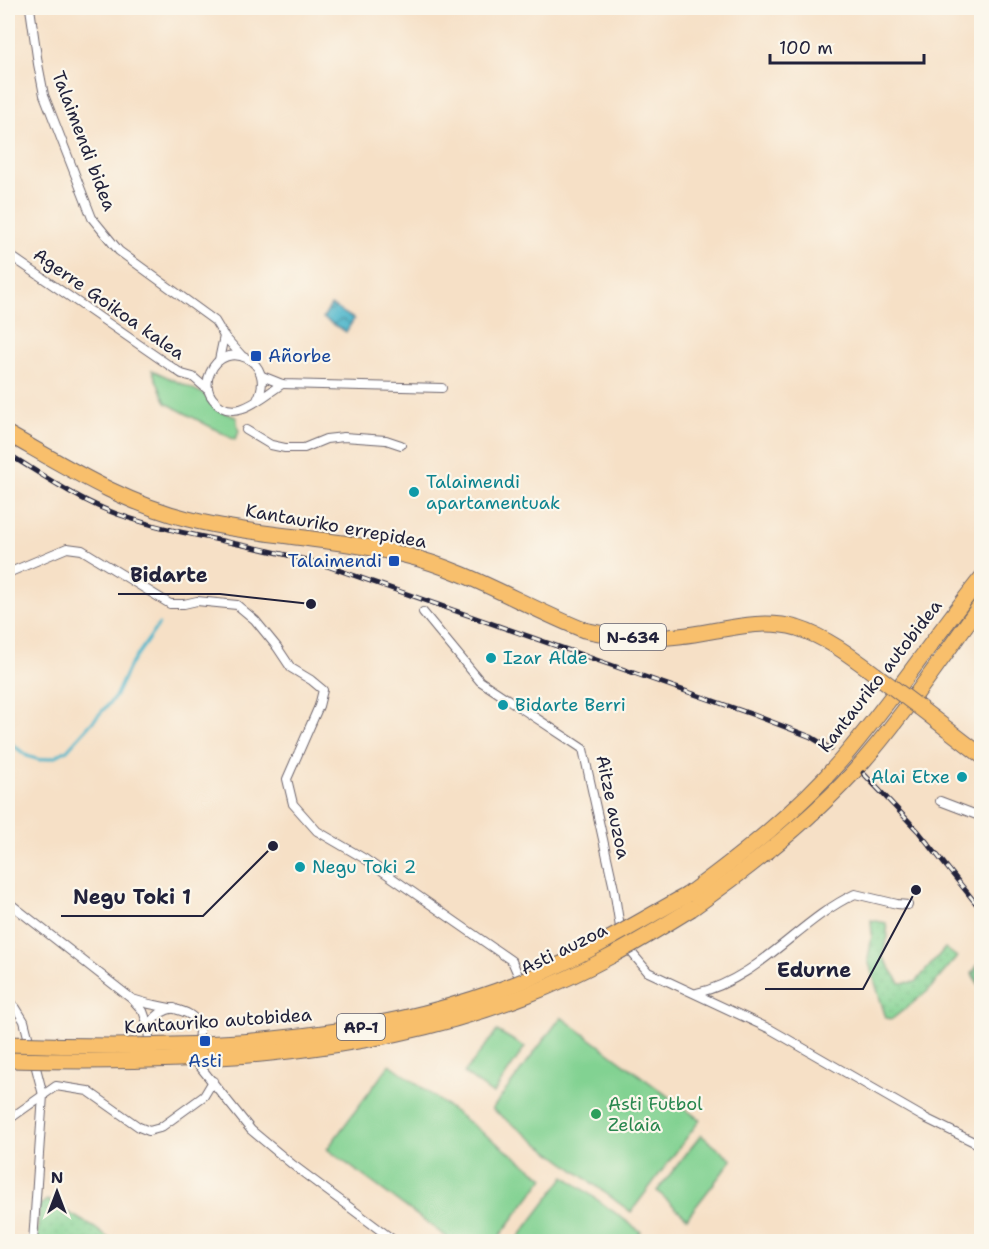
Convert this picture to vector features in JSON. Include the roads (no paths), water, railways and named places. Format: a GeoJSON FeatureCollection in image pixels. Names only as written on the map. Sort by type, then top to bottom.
{"type":"FeatureCollection","features":[{"type":"Feature","properties":{"kind":"highway","name":"Kantauriko errepidea"},"geometry":{"type":"LineString","coordinates":[[8,434],[118,494],[170,514],[211,525],[404,555],[465,574],[584,630],[605,635],[657,638],[760,624],[778,625],[808,632],[849,654],[981,756]]}},
{"type":"Feature","properties":{"kind":"highway","name":"Kantauriko autobidea"},"geometry":{"type":"LineString","coordinates":[[8,1060],[80,1062],[217,1058],[289,1052],[369,1040],[445,1023],[528,995],[595,965],[689,902],[796,806],[840,761],[883,709],[981,577]]}},
{"type":"Feature","properties":{"kind":"highway","name":"Kantauriko autobidea"},"geometry":{"type":"LineString","coordinates":[[8,1044],[115,1048],[229,1043],[299,1036],[425,1014],[518,984],[564,964],[733,880],[819,807],[852,773],[890,727],[981,603]]}},
{"type":"Feature","properties":{"kind":"highway"},"geometry":{"type":"LineString","coordinates":[[8,1070],[56,1069],[80,1062]]}},
{"type":"Feature","properties":{"kind":"street","name":"Talaimendi bidea"},"geometry":{"type":"LineString","coordinates":[[30,8],[44,95],[92,218],[119,251],[211,318],[242,356]]}},
{"type":"Feature","properties":{"kind":"street","name":"Agerre Goikoa kalea"},"geometry":{"type":"LineString","coordinates":[[8,254],[182,374],[193,377],[208,390]]}},
{"type":"Feature","properties":{"kind":"street"},"geometry":{"type":"LineString","coordinates":[[224,336],[219,360],[207,381],[208,390],[214,401],[229,410],[243,409],[282,384]]}},
{"type":"Feature","properties":{"kind":"street"},"geometry":{"type":"LineString","coordinates":[[219,360],[227,356],[242,356],[253,362],[262,376],[263,384],[257,399]]}},
{"type":"Feature","properties":{"kind":"street","name":"Agerre Goikoa kalea"},"geometry":{"type":"LineString","coordinates":[[193,377],[211,371]]}},
{"type":"Feature","properties":{"kind":"street"},"geometry":{"type":"LineString","coordinates":[[262,376],[282,384],[442,388]]}},
{"type":"Feature","properties":{"kind":"street"},"geometry":{"type":"LineString","coordinates":[[246,430],[271,445],[285,448],[304,448],[326,440],[344,437],[386,440],[401,445]]}},
{"type":"Feature","properties":{"kind":"street"},"geometry":{"type":"LineString","coordinates":[[8,573],[67,548],[82,550],[170,604],[197,601],[237,605],[255,620],[291,668],[322,690],[319,706],[287,779],[293,804],[317,831],[365,860],[512,961],[524,987]]}},
{"type":"Feature","properties":{"kind":"street","name":"Aitze auzoa"},"geometry":{"type":"LineString","coordinates":[[423,612],[480,681],[583,749],[614,889],[621,940]]}},
{"type":"Feature","properties":{"kind":"street"},"geometry":{"type":"LineString","coordinates":[[940,801],[981,817]]}},
{"type":"Feature","properties":{"kind":"street"},"geometry":{"type":"LineString","coordinates":[[696,993],[720,986],[741,974],[825,911],[855,894],[908,905]]}},
{"type":"Feature","properties":{"kind":"street"},"geometry":{"type":"LineString","coordinates":[[8,902],[132,999],[143,1011],[149,1028],[149,1043],[162,1057],[172,1060],[190,1054],[197,1045],[199,1028]]}},
{"type":"Feature","properties":{"kind":"street","name":"Asti auzoa"},"geometry":{"type":"LineString","coordinates":[[218,1047],[279,1045],[370,1032],[462,1009],[524,987],[621,940],[648,972],[770,1029],[923,1117],[981,1146]]}},
{"type":"Feature","properties":{"kind":"street"},"geometry":{"type":"LineString","coordinates":[[132,999],[150,1005],[174,1008],[190,1014],[199,1028],[218,1047]]}},
{"type":"Feature","properties":{"kind":"street"},"geometry":{"type":"LineString","coordinates":[[8,1001],[16,1008],[24,1021],[43,1095],[33,1242]]}},
{"type":"Feature","properties":{"kind":"street"},"geometry":{"type":"LineString","coordinates":[[149,1028],[156,1015],[174,1008]]}},
{"type":"Feature","properties":{"kind":"street"},"geometry":{"type":"LineString","coordinates":[[197,1045],[218,1047]]}},
{"type":"Feature","properties":{"kind":"street"},"geometry":{"type":"LineString","coordinates":[[204,1069],[218,1047]]}},
{"type":"Feature","properties":{"kind":"street"},"geometry":{"type":"LineString","coordinates":[[190,1054],[250,1130],[396,1242]]}},
{"type":"Feature","properties":{"kind":"street"},"geometry":{"type":"LineString","coordinates":[[8,1120],[56,1086],[88,1091],[139,1127],[149,1131],[160,1128],[206,1094],[213,1081]]}},
{"type":"Feature","properties":{"kind":"water"},"geometry":{"type":"Polygon","coordinates":[[[331,305],[354,319],[346,332],[323,318],[331,305]]]}},
{"type":"Feature","properties":{"kind":"waterway"},"geometry":{"type":"LineString","coordinates":[[8,741],[27,756],[40,760],[55,757],[67,750],[115,697],[129,667],[159,624]]}},
{"type":"Feature","properties":{"kind":"railway"},"geometry":{"type":"LineString","coordinates":[[8,454],[75,494],[117,514],[169,529],[301,558],[327,566],[754,715],[811,737],[831,749]]}},
{"type":"Feature","properties":{"kind":"railway"},"geometry":{"type":"LineString","coordinates":[[863,773],[918,831],[982,911]]}},
{"type":"Feature","properties":{"kind":"place","name":"Añorbe"},"geometry":{"type":"Point","coordinates":[256,356]}},
{"type":"Feature","properties":{"kind":"place","name":"Talaimendi apartamentuak"},"geometry":{"type":"Point","coordinates":[414,492]}},
{"type":"Feature","properties":{"kind":"place","name":"Talaimendi"},"geometry":{"type":"Point","coordinates":[394,561]}},
{"type":"Feature","properties":{"kind":"place","name":"Bidarte"},"geometry":{"type":"Point","coordinates":[311,604]}},
{"type":"Feature","properties":{"kind":"place","name":"Izar Alde"},"geometry":{"type":"Point","coordinates":[491,658]}},
{"type":"Feature","properties":{"kind":"place","name":"Bidarte Berri"},"geometry":{"type":"Point","coordinates":[503,705]}},
{"type":"Feature","properties":{"kind":"place","name":"Alai Etxe"},"geometry":{"type":"Point","coordinates":[962,777]}},
{"type":"Feature","properties":{"kind":"place","name":"Negu Toki 1"},"geometry":{"type":"Point","coordinates":[273,846]}},
{"type":"Feature","properties":{"kind":"place","name":"Negu Toki 2"},"geometry":{"type":"Point","coordinates":[300,867]}},
{"type":"Feature","properties":{"kind":"place","name":"Edurne"},"geometry":{"type":"Point","coordinates":[916,890]}},
{"type":"Feature","properties":{"kind":"place","name":"Asti"},"geometry":{"type":"Point","coordinates":[205,1041]}},
{"type":"Feature","properties":{"kind":"place","name":"Asti Futbol Zelaia"},"geometry":{"type":"Point","coordinates":[596,1114]}}]}
